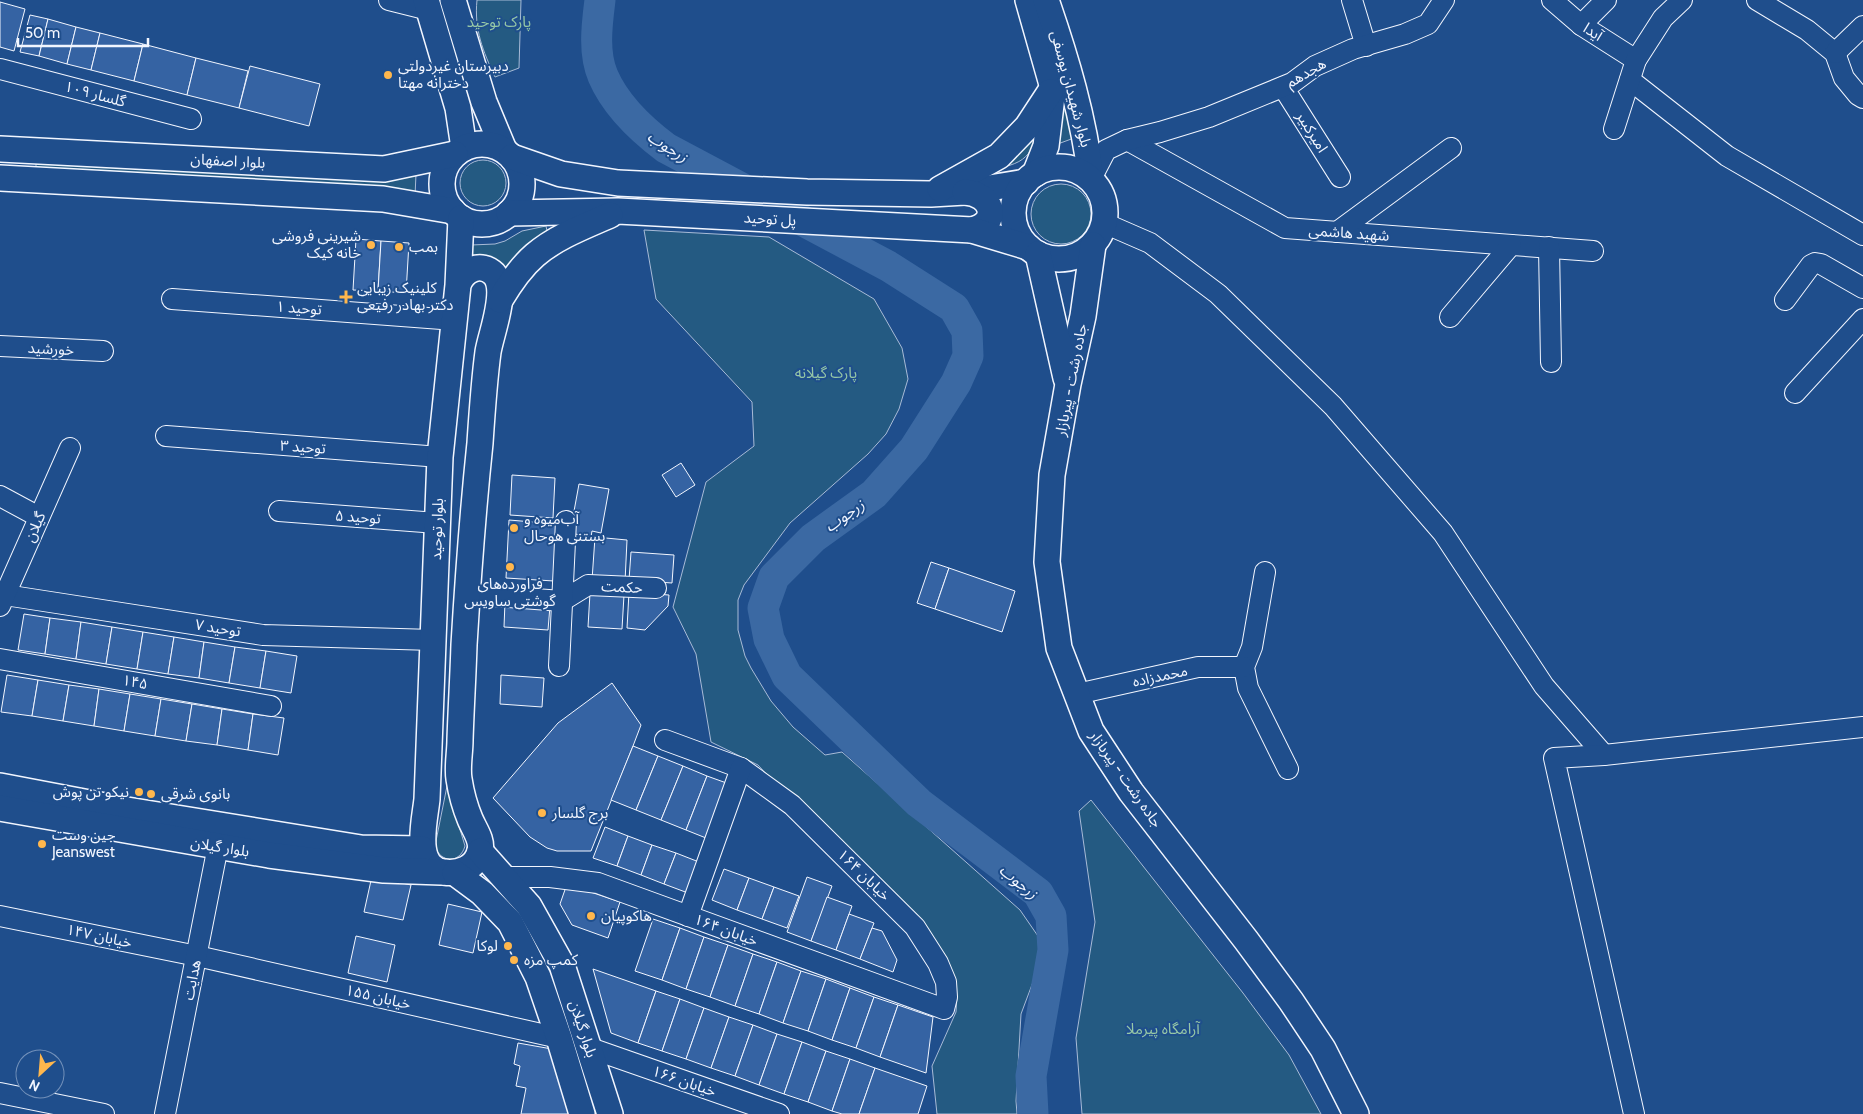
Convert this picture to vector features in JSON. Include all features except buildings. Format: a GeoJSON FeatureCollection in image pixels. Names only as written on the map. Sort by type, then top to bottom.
{"type":"FeatureCollection","features":[{"type":"Feature","properties":{"kind":"main road"},"geometry":{"type":"LineString","coordinates":[[453,0],[484,102],[508,153],[520,170],[522,185],[521,196],[516,206],[501,219],[481,224],[470,222],[457,214],[445,198],[442,182],[448,162],[459,151],[473,145],[484,144],[494,146],[508,153]]}},
{"type":"Feature","properties":{"kind":"main road","name":"بلوار شهیدان یوسفی"},"geometry":{"type":"LineString","coordinates":[[1028,0],[1053,88],[1046,146],[1030,178]]}},
{"type":"Feature","properties":{"kind":"main road","name":"بلوار شهیدان یوسفی"},"geometry":{"type":"LineString","coordinates":[[1046,0],[1061,43],[1084,129],[1091,179]]}},
{"type":"Feature","properties":{"kind":"main road"},"geometry":{"type":"LineString","coordinates":[[427,5],[458,108],[459,151]]}},
{"type":"Feature","properties":{"kind":"main road"},"geometry":{"type":"LineString","coordinates":[[931,194],[999,156],[1027,127],[1053,88]]}},
{"type":"Feature","properties":{"kind":"main road"},"geometry":{"type":"LineString","coordinates":[[458,108],[464,115],[473,116],[481,110],[484,102]]}},
{"type":"Feature","properties":{"kind":"main road"},"geometry":{"type":"LineString","coordinates":[[3,150],[20,154],[24,165],[19,175],[3,177]]}},
{"type":"Feature","properties":{"kind":"main road","name":"بلوار اصفهان"},"geometry":{"type":"LineString","coordinates":[[3,150],[384,169],[459,151]]}},
{"type":"Feature","properties":{"kind":"main road","name":"پل توحید"},"geometry":{"type":"LineString","coordinates":[[508,153],[561,174],[618,183],[807,192],[931,194],[964,192],[1030,178]]}},
{"type":"Feature","properties":{"kind":"main road"},"geometry":{"type":"LineString","coordinates":[[1058,167],[1070,168],[1081,172],[1091,179],[1099,189],[1104,200],[1106,212],[1099,234],[1084,252],[1073,257],[1049,258],[1033,250],[1020,238],[1013,214],[1014,202],[1019,191],[1030,178],[1046,169],[1058,167]]}},
{"type":"Feature","properties":{"kind":"main road","name":"بلوار اصفهان"},"geometry":{"type":"LineString","coordinates":[[3,177],[383,199],[457,214]]}},
{"type":"Feature","properties":{"kind":"main road"},"geometry":{"type":"LineString","coordinates":[[964,192],[977,193],[982,196],[990,210],[983,226],[972,230]]}},
{"type":"Feature","properties":{"kind":"main road"},"geometry":{"type":"LineString","coordinates":[[500,294],[536,254],[564,236],[618,211]]}},
{"type":"Feature","properties":{"kind":"main road","name":"پل توحید"},"geometry":{"type":"LineString","coordinates":[[510,213],[618,211],[972,230],[1033,250]]}},
{"type":"Feature","properties":{"kind":"main road","name":"بلوار توحید"},"geometry":{"type":"LineString","coordinates":[[423,844],[427,798],[440,457],[458,285],[457,214]]}},
{"type":"Feature","properties":{"kind":"main road","name":"جاده رشت - پیربازار"},"geometry":{"type":"LineString","coordinates":[[1099,234],[1084,316],[1068,384],[1052,475],[1047,562],[1059,648],[1091,731],[1131,792],[1291,1001],[1323,1049],[1356,1114]]}},
{"type":"Feature","properties":{"kind":"main road"},"geometry":{"type":"LineString","coordinates":[[1033,250],[1068,384]]}},
{"type":"Feature","properties":{"kind":"main road"},"geometry":{"type":"LineString","coordinates":[[423,844],[426,857],[431,865],[448,872],[466,870],[474,863],[480,851],[478,837],[470,820],[459,777],[467,594],[488,352],[500,294],[496,278],[492,273],[481,268],[469,270],[460,279],[458,285]]}},
{"type":"Feature","properties":{"kind":"main road","name":"بلوار گیلان"},"geometry":{"type":"LineString","coordinates":[[0,786],[121,809],[361,848],[423,844]]}},
{"type":"Feature","properties":{"kind":"main road","name":"بلوار گیلان"},"geometry":{"type":"LineString","coordinates":[[0,808],[218,846],[384,870],[448,872],[482,893],[510,922],[538,978],[559,1038],[582,1114]]}},
{"type":"Feature","properties":{"kind":"main road","name":"بلوار گیلان"},"geometry":{"type":"LineString","coordinates":[[480,851],[528,906],[562,965],[610,1114]]}},
{"type":"Feature","properties":{"kind":"street"},"geometry":{"type":"LineString","coordinates":[[389,0],[427,5]]}},
{"type":"Feature","properties":{"kind":"street"},"geometry":{"type":"LineString","coordinates":[[1352,0],[1366,46]]}},
{"type":"Feature","properties":{"kind":"street","name":"هجدهم"},"geometry":{"type":"LineString","coordinates":[[1091,179],[1106,150],[1127,140],[1209,117],[1292,83],[1315,66],[1353,49],[1405,34],[1428,24],[1444,0]]}},
{"type":"Feature","properties":{"kind":"street","name":"آیدا"},"geometry":{"type":"LineString","coordinates":[[1552,0],[1581,25],[1636,60]]}},
{"type":"Feature","properties":{"kind":"street"},"geometry":{"type":"LineString","coordinates":[[1581,25],[1606,0]]}},
{"type":"Feature","properties":{"kind":"street"},"geometry":{"type":"LineString","coordinates":[[1614,129],[1636,60],[1663,18],[1682,0]]}},
{"type":"Feature","properties":{"kind":"street"},"geometry":{"type":"LineString","coordinates":[[1757,0],[1807,30],[1835,53],[1844,78],[1858,95],[1863,98]]}},
{"type":"Feature","properties":{"kind":"street"},"geometry":{"type":"LineString","coordinates":[[1835,53],[1863,26]]}},
{"type":"Feature","properties":{"kind":"street","name":"گلسار ۱۰۹"},"geometry":{"type":"LineString","coordinates":[[0,70],[191,119]]}},
{"type":"Feature","properties":{"kind":"street"},"geometry":{"type":"LineString","coordinates":[[1630,80],[1727,156],[1863,235]]}},
{"type":"Feature","properties":{"kind":"street","name":"امیرکبیر"},"geometry":{"type":"LineString","coordinates":[[1283,87],[1340,177]]}},
{"type":"Feature","properties":{"kind":"street","name":"شهید هاشمی"},"geometry":{"type":"LineString","coordinates":[[1127,140],[1285,228],[1593,251]]}},
{"type":"Feature","properties":{"kind":"street"},"geometry":{"type":"LineString","coordinates":[[1337,232],[1451,148]]}},
{"type":"Feature","properties":{"kind":"street"},"geometry":{"type":"LineString","coordinates":[[1099,234],[1150,243],[1218,294],[1333,406],[1443,533],[1544,686],[1604,755]]}},
{"type":"Feature","properties":{"kind":"street"},"geometry":{"type":"LineString","coordinates":[[1450,317],[1511,244]]}},
{"type":"Feature","properties":{"kind":"street"},"geometry":{"type":"LineString","coordinates":[[1550,247],[1551,362]]}},
{"type":"Feature","properties":{"kind":"street"},"geometry":{"type":"LineString","coordinates":[[1785,300],[1811,265],[1815,263],[1821,264],[1863,288]]}},
{"type":"Feature","properties":{"kind":"street","name":"توحید ۱"},"geometry":{"type":"LineString","coordinates":[[172,299],[455,320]]}},
{"type":"Feature","properties":{"kind":"street"},"geometry":{"type":"LineString","coordinates":[[1795,393],[1863,319]]}},
{"type":"Feature","properties":{"kind":"street","name":"خورشید"},"geometry":{"type":"LineString","coordinates":[[0,346],[103,351]]}},
{"type":"Feature","properties":{"kind":"street","name":"توحید ۳"},"geometry":{"type":"LineString","coordinates":[[166,436],[440,457]]}},
{"type":"Feature","properties":{"kind":"street","name":"گیلان"},"geometry":{"type":"LineString","coordinates":[[3,601],[70,448]]}},
{"type":"Feature","properties":{"kind":"street"},"geometry":{"type":"LineString","coordinates":[[0,496],[39,517]]}},
{"type":"Feature","properties":{"kind":"street","name":"توحید ۵"},"geometry":{"type":"LineString","coordinates":[[279,511],[437,523]]}},
{"type":"Feature","properties":{"kind":"street"},"geometry":{"type":"LineString","coordinates":[[559,666],[566,520]]}},
{"type":"Feature","properties":{"kind":"street"},"geometry":{"type":"LineString","coordinates":[[1264,572],[1252,647],[1244,666],[1248,688],[1288,770]]}},
{"type":"Feature","properties":{"kind":"street","name":"حکمت"},"geometry":{"type":"LineString","coordinates":[[562,601],[588,585],[656,588]]}},
{"type":"Feature","properties":{"kind":"street"},"geometry":{"type":"LineString","coordinates":[[467,594],[562,601]]}},
{"type":"Feature","properties":{"kind":"street","name":"توحید ۷"},"geometry":{"type":"LineString","coordinates":[[3,601],[263,635],[433,640]]}},
{"type":"Feature","properties":{"kind":"street","name":"۱۴۵"},"geometry":{"type":"LineString","coordinates":[[0,659],[271,706]]}},
{"type":"Feature","properties":{"kind":"street","name":"محمدزاده"},"geometry":{"type":"LineString","coordinates":[[1077,694],[1198,667],[1244,666]]}},
{"type":"Feature","properties":{"kind":"street"},"geometry":{"type":"LineString","coordinates":[[1634,1114],[1554,758],[1604,755],[1863,727]]}},
{"type":"Feature","properties":{"kind":"street","name":"خیابان ۱۶۴"},"geometry":{"type":"LineString","coordinates":[[664,740],[741,768],[792,805],[916,927],[938,963],[946,982],[947,998],[944,1009]]}},
{"type":"Feature","properties":{"kind":"street"},"geometry":{"type":"LineString","coordinates":[[688,916],[741,768]]}},
{"type":"Feature","properties":{"kind":"street","name":"هدایت"},"geometry":{"type":"LineString","coordinates":[[165,1114],[218,846]]}},
{"type":"Feature","properties":{"kind":"street","name":"۱۶۴ خیابان"},"geometry":{"type":"LineString","coordinates":[[502,877],[550,877],[598,883],[944,1009]]}},
{"type":"Feature","properties":{"kind":"street","name":"خیابان ۱۴۷"},"geometry":{"type":"LineString","coordinates":[[0,916],[197,956]]}},
{"type":"Feature","properties":{"kind":"street","name":"خیابان ۱۵۵"},"geometry":{"type":"LineString","coordinates":[[197,956],[559,1038]]}},
{"type":"Feature","properties":{"kind":"street","name":"خیابان ۱۶۶"},"geometry":{"type":"LineString","coordinates":[[590,1048],[779,1114]]}},
{"type":"Feature","properties":{"kind":"street"},"geometry":{"type":"LineString","coordinates":[[0,1093],[104,1114]]}},
{"type":"Feature","properties":{"kind":"green space","name":"پارک توحید"},"geometry":{"type":"Polygon","coordinates":[[[477,0],[521,0],[519,68],[495,77],[480,40],[476,11],[477,0]]]}},
{"type":"Feature","properties":{"kind":"green space"},"geometry":{"type":"Polygon","coordinates":[[[1064,79],[1074,138],[1055,145],[1062,116],[1064,79]]]}},
{"type":"Feature","properties":{"kind":"green space"},"geometry":{"type":"Polygon","coordinates":[[[1043,116],[1034,144],[1025,157],[1019,162],[998,168],[1043,116]]]}},
{"type":"Feature","properties":{"kind":"green space"},"geometry":{"type":"Polygon","coordinates":[[[483,160],[496,164],[502,170],[506,183],[502,196],[496,202],[483,206],[470,202],[464,196],[460,183],[464,170],[470,164],[483,160]]]}},
{"type":"Feature","properties":{"kind":"green space"},"geometry":{"type":"Polygon","coordinates":[[[36,163],[416,174],[415,196],[36,167],[36,163]]]}},
{"type":"Feature","properties":{"kind":"green space"},"geometry":{"type":"Polygon","coordinates":[[[1055,184],[1067,184],[1078,189],[1086,197],[1091,208],[1089,226],[1078,239],[1067,244],[1055,244],[1044,239],[1036,231],[1031,220],[1031,208],[1036,197],[1044,189],[1055,184]]]}},
{"type":"Feature","properties":{"kind":"green space"},"geometry":{"type":"Polygon","coordinates":[[[546,226],[547,231],[516,256],[506,269],[471,259],[471,245],[495,244],[505,241],[522,231],[546,226]]]}},
{"type":"Feature","properties":{"kind":"green space","name":"پارک گیلانه"},"geometry":{"type":"Polygon","coordinates":[[[644,230],[769,237],[874,299],[902,348],[908,379],[899,409],[886,434],[868,454],[790,523],[744,585],[738,600],[738,630],[745,656],[751,668],[771,701],[793,727],[825,755],[842,752],[1020,910],[1040,939],[1036,974],[1021,1014],[1016,1101],[1017,1114],[937,1114],[932,1066],[956,1012],[957,996],[948,970],[758,765],[711,742],[696,654],[673,607],[706,482],[754,446],[752,402],[656,299],[644,230]]]}},
{"type":"Feature","properties":{"kind":"green space"},"geometry":{"type":"Polygon","coordinates":[[[447,786],[465,846],[459,856],[450,859],[441,856],[435,846],[447,786]]]}},
{"type":"Feature","properties":{"kind":"green space","name":"آرامگاه پیرملا"},"geometry":{"type":"Polygon","coordinates":[[[1091,800],[1243,993],[1289,1055],[1321,1114],[1082,1114],[1076,1038],[1095,922],[1079,811],[1091,800]]]}},
{"type":"Feature","properties":{"kind":"waterway","name":"زرجوب"},"geometry":{"type":"LineString","coordinates":[[600,0],[597,48],[603,76],[622,106],[648,133],[666,148],[888,266],[954,308],[967,331],[968,356],[956,383],[914,449],[874,494],[813,538],[774,577],[763,608],[769,639],[787,676],[919,803],[1038,893],[1051,916],[1053,950],[1031,1076],[1033,1114]]}},
{"type":"Feature","properties":{"kind":"place","name":"دبیرستان غیردولتی دخترانه مهتا"},"geometry":{"type":"Point","coordinates":[388,75]}},
{"type":"Feature","properties":{"kind":"place","name":"شیرینی فروشی خانه کیک"},"geometry":{"type":"Point","coordinates":[371,245]}},
{"type":"Feature","properties":{"kind":"place","name":"بمب"},"geometry":{"type":"Point","coordinates":[399,247]}},
{"type":"Feature","properties":{"kind":"place","name":"کلینیک زیبایی دکتر بهادر رفیعی"},"geometry":{"type":"Point","coordinates":[346,297]}},
{"type":"Feature","properties":{"kind":"place","name":"آب‌میوه و بستنی هوحال"},"geometry":{"type":"Point","coordinates":[514,528]}},
{"type":"Feature","properties":{"kind":"place","name":"فراورده‌های گوشتی ساویس"},"geometry":{"type":"Point","coordinates":[510,567]}},
{"type":"Feature","properties":{"kind":"place","name":"نیکو تن پوش"},"geometry":{"type":"Point","coordinates":[139,792]}},
{"type":"Feature","properties":{"kind":"place","name":"بانوی شرقی"},"geometry":{"type":"Point","coordinates":[151,794]}},
{"type":"Feature","properties":{"kind":"place","name":"برج گلسار"},"geometry":{"type":"Point","coordinates":[542,813]}},
{"type":"Feature","properties":{"kind":"place","name":"جین وست Jeanswest"},"geometry":{"type":"Point","coordinates":[42,844]}},
{"type":"Feature","properties":{"kind":"place","name":"هاکوپیان"},"geometry":{"type":"Point","coordinates":[591,916]}},
{"type":"Feature","properties":{"kind":"place","name":"لوکا"},"geometry":{"type":"Point","coordinates":[508,946]}},
{"type":"Feature","properties":{"kind":"place","name":"کمپ مزه"},"geometry":{"type":"Point","coordinates":[514,960]}}]}
